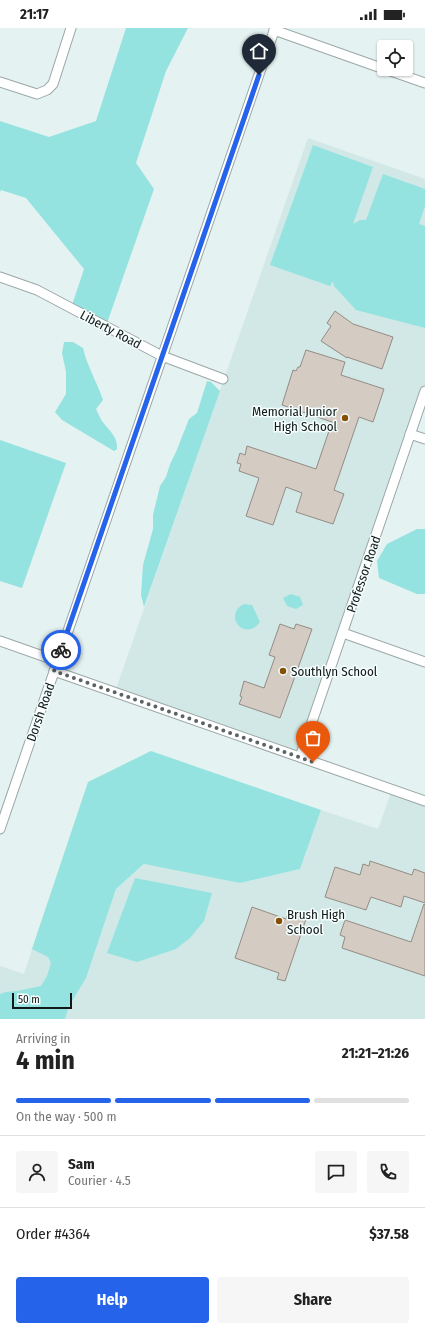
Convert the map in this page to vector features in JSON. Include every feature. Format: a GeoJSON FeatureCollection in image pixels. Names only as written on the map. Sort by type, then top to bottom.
{"type":"FeatureCollection","features":[{"type":"Feature","properties":{"kind":"street"},"geometry":{"type":"LineString","coordinates":[[0,82],[37,94],[47,90],[53,84],[71,28]]}},
{"type":"Feature","properties":{"kind":"street"},"geometry":{"type":"LineString","coordinates":[[274,29],[377,66]]}},
{"type":"Feature","properties":{"kind":"street","name":"Dorsh Road"},"geometry":{"type":"LineString","coordinates":[[0,829],[274,29]]}},
{"type":"Feature","properties":{"kind":"street"},"geometry":{"type":"LineString","coordinates":[[404,76],[425,83]]}},
{"type":"Feature","properties":{"kind":"street","name":"Liberty Road"},"geometry":{"type":"LineString","coordinates":[[0,277],[37,290],[162,356],[223,379]]}},
{"type":"Feature","properties":{"kind":"street","name":"Professor Road"},"geometry":{"type":"LineString","coordinates":[[300,757],[425,391]]}},
{"type":"Feature","properties":{"kind":"street"},"geometry":{"type":"LineString","coordinates":[[410,434],[425,439]]}},
{"type":"Feature","properties":{"kind":"street"},"geometry":{"type":"LineString","coordinates":[[343,633],[425,662]]}},
{"type":"Feature","properties":{"kind":"street"},"geometry":{"type":"LineString","coordinates":[[0,641],[58,661]]}},
{"type":"Feature","properties":{"kind":"street"},"geometry":{"type":"LineString","coordinates":[[54,671],[425,801]]}},
{"type":"Feature","properties":{"kind":"shaded area"},"geometry":{"type":"Polygon","coordinates":[[[126,28],[188,28],[166,71],[136,163],[154,189],[106,326],[71,308],[84,269],[26,198],[1,190],[0,192],[0,121],[49,137],[96,121],[126,28]]]}},
{"type":"Feature","properties":{"kind":"shaded area"},"geometry":{"type":"Polygon","coordinates":[[[308,138],[425,179],[425,391],[300,757],[115,692],[308,138]]]}},
{"type":"Feature","properties":{"kind":"shaded area"},"geometry":{"type":"Polygon","coordinates":[[[313,145],[373,167],[353,224],[360,220],[366,220],[383,174],[425,189],[425,206],[419,224],[425,226],[425,328],[356,310],[334,286],[333,281],[330,286],[270,265],[313,145]]]}},
{"type":"Feature","properties":{"kind":"shaded area"},"geometry":{"type":"Polygon","coordinates":[[[64,342],[73,342],[83,348],[103,400],[96,409],[102,421],[116,441],[117,449],[114,451],[62,420],[55,412],[66,394],[66,372],[62,353],[64,342]]]}},
{"type":"Feature","properties":{"kind":"shaded area"},"geometry":{"type":"Polygon","coordinates":[[[207,381],[211,382],[220,391],[144,607],[141,595],[143,565],[153,529],[153,515],[160,486],[166,477],[189,419],[197,413],[207,381]]]}},
{"type":"Feature","properties":{"kind":"shaded area"},"geometry":{"type":"Polygon","coordinates":[[[0,440],[66,463],[22,588],[0,581],[0,440]]]}},
{"type":"Feature","properties":{"kind":"shaded area"},"geometry":{"type":"Polygon","coordinates":[[[417,529],[425,529],[425,594],[417,594],[379,578],[377,561],[387,544],[417,529]]]}},
{"type":"Feature","properties":{"kind":"shaded area"},"geometry":{"type":"Polygon","coordinates":[[[291,594],[300,597],[303,605],[296,609],[287,606],[283,598],[291,594]]]}},
{"type":"Feature","properties":{"kind":"shaded area"},"geometry":{"type":"Polygon","coordinates":[[[244,604],[252,605],[260,622],[254,628],[248,630],[238,625],[235,620],[235,614],[244,604]]]}},
{"type":"Feature","properties":{"kind":"shaded area"},"geometry":{"type":"Polygon","coordinates":[[[151,751],[321,810],[300,869],[240,883],[144,864],[116,889],[86,978],[69,1006],[65,1019],[0,1019],[0,994],[41,986],[47,976],[51,963],[48,957],[32,949],[88,782],[151,751]]]}},
{"type":"Feature","properties":{"kind":"shaded area"},"geometry":{"type":"Polygon","coordinates":[[[392,790],[425,801],[425,1019],[0,1019],[0,966],[24,974],[41,922],[98,942],[116,889],[145,864],[240,883],[300,869],[321,810],[378,829],[392,790]]]}},
{"type":"Feature","properties":{"kind":"shaded area"},"geometry":{"type":"Polygon","coordinates":[[[135,878],[212,893],[204,921],[190,938],[176,949],[137,962],[107,953],[135,878]]]}},
{"type":"Feature","properties":{"kind":"building"},"geometry":{"type":"Polygon","coordinates":[[[335,311],[353,324],[393,337],[382,369],[347,358],[321,341],[331,326],[327,323],[335,311]]]}},
{"type":"Feature","properties":{"kind":"building","name":"Memorial Junior High School"},"geometry":{"type":"Polygon","coordinates":[[[306,350],[345,362],[341,375],[384,389],[373,422],[359,417],[334,490],[344,494],[333,524],[296,512],[302,493],[286,487],[273,525],[246,516],[259,478],[239,471],[241,464],[237,463],[240,453],[245,455],[247,446],[316,469],[332,422],[282,405],[293,370],[296,371],[298,367],[300,367],[306,350]]]}},
{"type":"Feature","properties":{"kind":"building","name":"Southlyn School"},"geometry":{"type":"Polygon","coordinates":[[[280,624],[294,629],[296,624],[312,629],[280,718],[239,704],[242,697],[240,696],[244,681],[264,688],[275,657],[269,655],[280,624]]]}},
{"type":"Feature","properties":{"kind":"building"},"geometry":{"type":"Polygon","coordinates":[[[370,861],[412,875],[414,869],[425,873],[425,903],[404,896],[401,907],[371,897],[366,910],[325,897],[335,867],[360,875],[363,864],[369,866],[370,861]]]}},
{"type":"Feature","properties":{"kind":"building"},"geometry":{"type":"Polygon","coordinates":[[[424,904],[425,976],[342,948],[345,937],[340,935],[345,920],[411,942],[424,904]]]}},
{"type":"Feature","properties":{"kind":"building"},"geometry":{"type":"Polygon","coordinates":[[[252,907],[286,919],[288,913],[306,919],[285,981],[277,979],[279,973],[235,958],[252,907]]]}},
{"type":"Feature","properties":{"kind":"way so far"},"geometry":{"type":"LineString","coordinates":[[61,650],[54,671],[313,762]]}},
{"type":"Feature","properties":{"kind":"place","name":"Memorial Junior High School"},"geometry":{"type":"Point","coordinates":[345,418]}},
{"type":"Feature","properties":{"kind":"place","name":"Southlyn School"},"geometry":{"type":"Point","coordinates":[283,671]}},
{"type":"Feature","properties":{"kind":"place","name":"Brush High School"},"geometry":{"type":"Point","coordinates":[279,921]}},
{"type":"Feature","properties":{"kind":"route"},"geometry":{"type":"LineString","coordinates":[[61,650],[259,75]]}}]}
